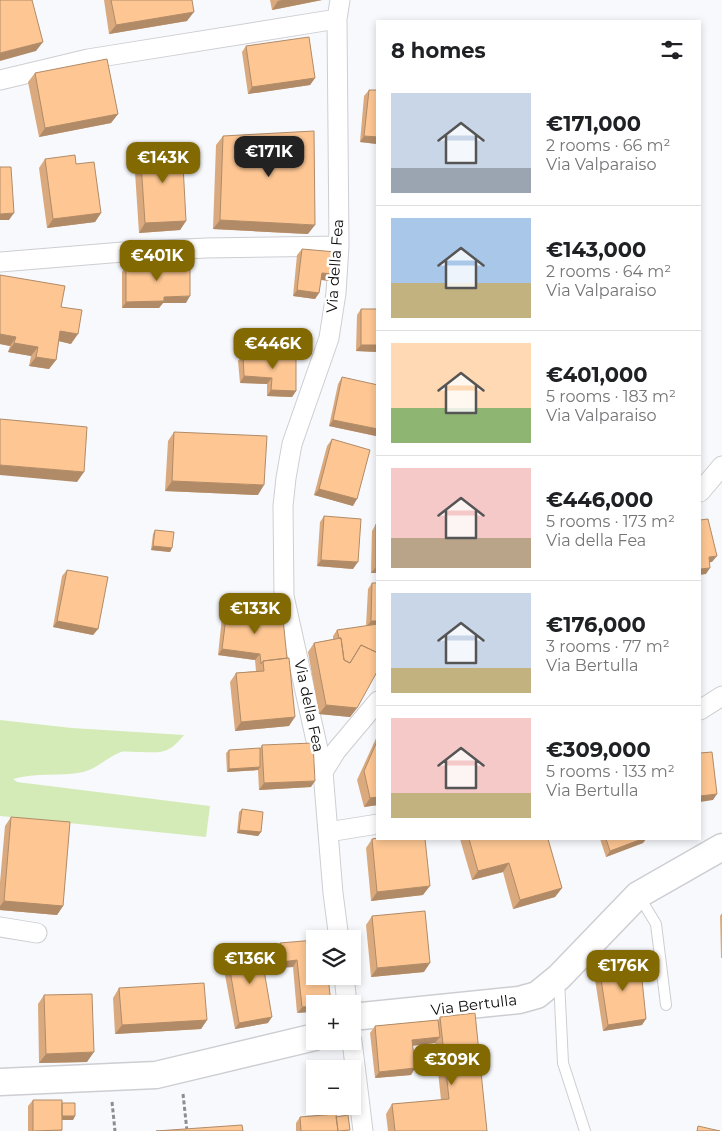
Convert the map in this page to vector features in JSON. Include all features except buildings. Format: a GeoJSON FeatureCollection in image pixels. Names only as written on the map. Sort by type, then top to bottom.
{"type":"FeatureCollection","features":[{"type":"Feature","properties":{"kind":"street","name":"Via della Fea"},"geometry":{"type":"LineString","coordinates":[[338,930],[323,772],[284,596],[283,506],[292,444],[329,338],[336,293],[339,246],[337,19],[340,0]]}},
{"type":"Feature","properties":{"kind":"street"},"geometry":{"type":"LineString","coordinates":[[0,80],[88,59],[337,19]]}},
{"type":"Feature","properties":{"kind":"street"},"geometry":{"type":"LineString","coordinates":[[0,262],[123,252],[206,248],[339,246]]}},
{"type":"Feature","properties":{"kind":"street"},"geometry":{"type":"LineString","coordinates":[[701,491],[722,466]]}},
{"type":"Feature","properties":{"kind":"street"},"geometry":{"type":"LineString","coordinates":[[701,709],[722,696]]}},
{"type":"Feature","properties":{"kind":"street"},"geometry":{"type":"LineString","coordinates":[[323,772],[336,751],[376,703]]}},
{"type":"Feature","properties":{"kind":"street"},"geometry":{"type":"LineString","coordinates":[[328,832],[376,824]]}},
{"type":"Feature","properties":{"kind":"street","name":"Via Bertulla"},"geometry":{"type":"LineString","coordinates":[[361,1017],[519,1000],[537,995],[559,977],[638,895],[722,848]]}},
{"type":"Feature","properties":{"kind":"street"},"geometry":{"type":"LineString","coordinates":[[0,926],[37,932]]}},
{"type":"Feature","properties":{"kind":"street"},"geometry":{"type":"LineString","coordinates":[[1,1087],[156,1075],[306,1039]]}},
{"type":"Feature","properties":{"kind":"street"},"geometry":{"type":"LineString","coordinates":[[353,1050],[363,1131]]}},
{"type":"Feature","properties":{"kind":"lane"},"geometry":{"type":"LineString","coordinates":[[638,895],[656,924],[666,1005]]}},
{"type":"Feature","properties":{"kind":"lane"},"geometry":{"type":"LineString","coordinates":[[559,977],[563,1063],[585,1131]]}},
{"type":"Feature","properties":{"kind":"path"},"geometry":{"type":"LineString","coordinates":[[183,1091],[187,1131]]}},
{"type":"Feature","properties":{"kind":"green space"},"geometry":{"type":"Polygon","coordinates":[[[0,720],[72,728],[184,735],[168,750],[158,752],[121,752],[83,772],[13,779],[17,782],[210,806],[206,837],[0,816],[0,720]]]}}]}
